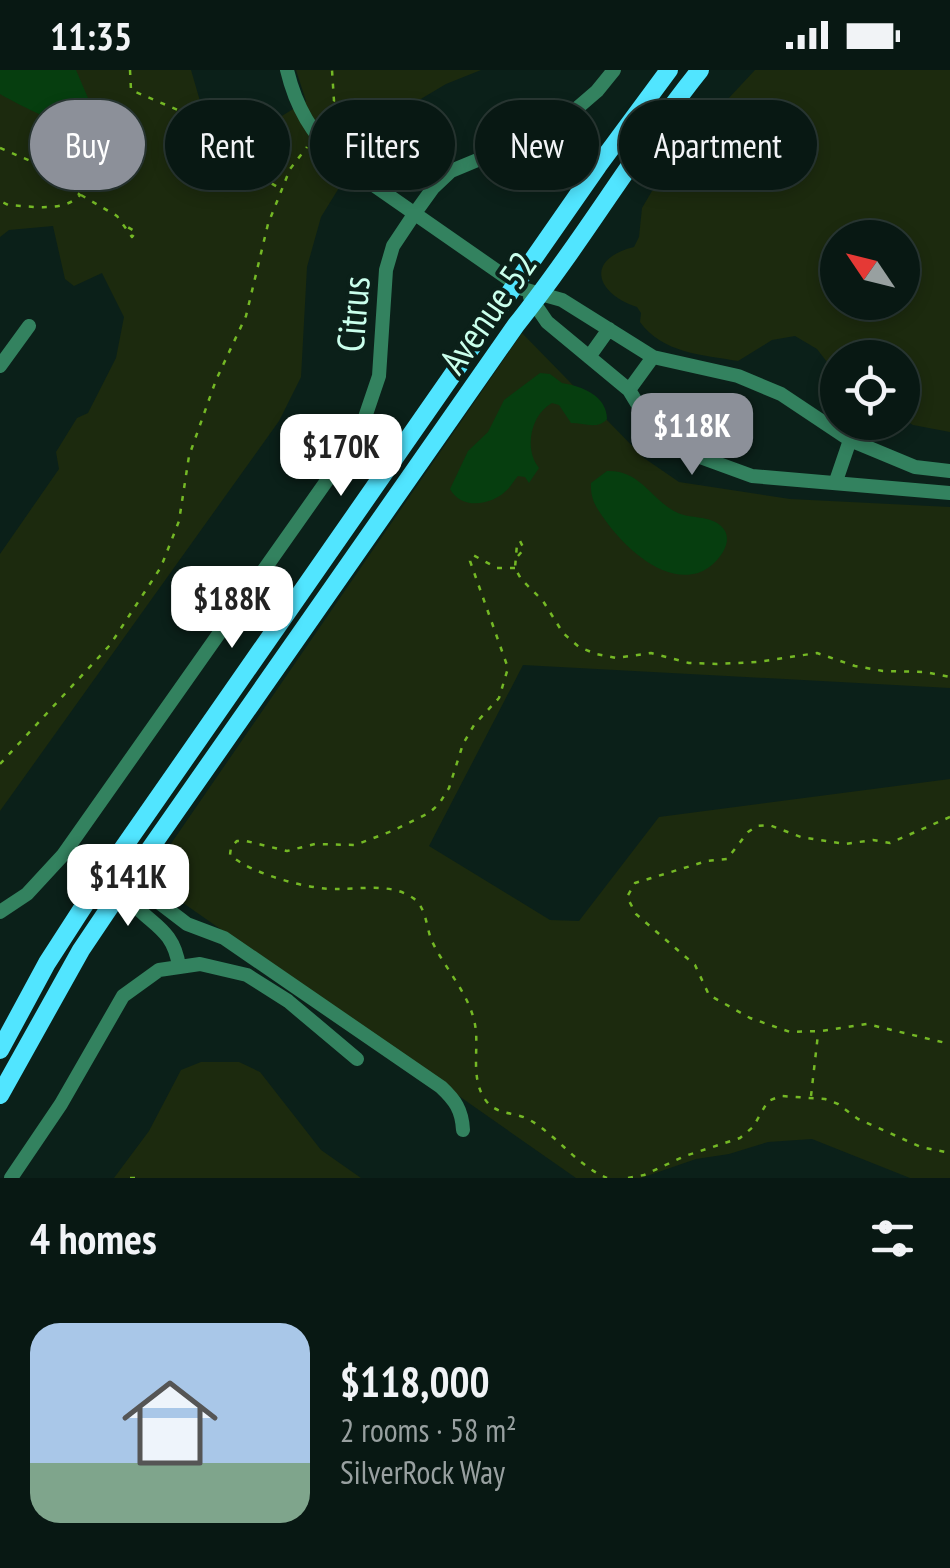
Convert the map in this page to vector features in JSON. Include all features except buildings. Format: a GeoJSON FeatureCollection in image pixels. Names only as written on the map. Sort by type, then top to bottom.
{"type":"FeatureCollection","features":[{"type":"Feature","properties":{"kind":"main road","name":"Avenue 52"},"geometry":{"type":"LineString","coordinates":[[0,1095],[81,950],[529,292],[669,70]]}},
{"type":"Feature","properties":{"kind":"main road","name":"Avenue 52"},"geometry":{"type":"LineString","coordinates":[[2,1043],[98,884],[529,292],[700,70]]}},
{"type":"Feature","properties":{"kind":"street"},"geometry":{"type":"LineString","coordinates":[[287,70],[300,112],[310,128]]}},
{"type":"Feature","properties":{"kind":"street","name":"Citrus"},"geometry":{"type":"LineString","coordinates":[[0,912],[27,894],[64,855],[359,435],[379,376],[386,270],[393,246],[433,188],[450,171],[540,134],[568,116],[614,70]]}},
{"type":"Feature","properties":{"kind":"street"},"geometry":{"type":"LineString","coordinates":[[381,190],[529,292],[562,300],[653,357],[738,376],[767,388],[820,421]]}},
{"type":"Feature","properties":{"kind":"street"},"geometry":{"type":"LineString","coordinates":[[529,292],[547,322],[629,390],[649,423],[700,458],[752,476],[950,493]]}},
{"type":"Feature","properties":{"kind":"street"},"geometry":{"type":"LineString","coordinates":[[0,366],[29,326]]}},
{"type":"Feature","properties":{"kind":"street"},"geometry":{"type":"LineString","coordinates":[[590,357],[608,330]]}},
{"type":"Feature","properties":{"kind":"street"},"geometry":{"type":"LineString","coordinates":[[629,390],[653,357]]}},
{"type":"Feature","properties":{"kind":"street"},"geometry":{"type":"LineString","coordinates":[[836,481],[850,440],[914,467],[950,471]]}},
{"type":"Feature","properties":{"kind":"street"},"geometry":{"type":"LineString","coordinates":[[179,967],[176,946],[161,927],[131,904],[124,886],[140,888],[186,924],[224,938],[442,1087],[455,1100],[463,1130]]}},
{"type":"Feature","properties":{"kind":"street"},"geometry":{"type":"LineString","coordinates":[[176,946],[186,924]]}},
{"type":"Feature","properties":{"kind":"street"},"geometry":{"type":"LineString","coordinates":[[11,1178],[61,1104],[122,996],[159,970],[200,964],[247,975],[288,1000],[357,1059]]}},
{"type":"Feature","properties":{"kind":"path"},"geometry":{"type":"LineString","coordinates":[[130,70],[132,90],[165,104]]}},
{"type":"Feature","properties":{"kind":"path"},"geometry":{"type":"LineString","coordinates":[[332,70],[334,100]]}},
{"type":"Feature","properties":{"kind":"path"},"geometry":{"type":"LineString","coordinates":[[290,169],[310,143]]}},
{"type":"Feature","properties":{"kind":"path"},"geometry":{"type":"LineString","coordinates":[[0,148],[48,168],[126,226]]}},
{"type":"Feature","properties":{"kind":"path"},"geometry":{"type":"LineString","coordinates":[[0,764],[110,645],[161,567],[179,521],[189,456],[216,380],[246,316],[268,224],[282,190]]}},
{"type":"Feature","properties":{"kind":"path"},"geometry":{"type":"LineString","coordinates":[[0,202],[62,206],[80,195]]}},
{"type":"Feature","properties":{"kind":"path"},"geometry":{"type":"LineString","coordinates":[[515,568],[496,568],[473,555],[470,560],[508,668],[499,698],[474,725],[463,744],[449,788],[438,804],[392,831],[355,844],[315,844],[287,850],[246,840],[237,841],[230,854],[238,862],[293,882],[334,890],[375,888],[412,898],[421,906],[432,939],[474,1020],[475,1063],[488,1103],[533,1122],[590,1171],[607,1178]]}},
{"type":"Feature","properties":{"kind":"path"},"geometry":{"type":"LineString","coordinates":[[515,568],[518,556]]}},
{"type":"Feature","properties":{"kind":"path"},"geometry":{"type":"LineString","coordinates":[[515,568],[563,633],[596,654],[616,658],[651,654],[688,664],[717,664],[817,653],[883,672],[926,672],[950,677]]}},
{"type":"Feature","properties":{"kind":"path"},"geometry":{"type":"LineString","coordinates":[[950,817],[890,843],[873,840],[845,844],[801,837],[768,825],[757,826],[727,859],[682,868],[634,883],[629,889],[630,906],[636,914],[695,965],[704,988],[717,1002],[790,1032],[867,1024],[950,1044]]}},
{"type":"Feature","properties":{"kind":"path"},"geometry":{"type":"LineString","coordinates":[[811,1098],[818,1032]]}},
{"type":"Feature","properties":{"kind":"path"},"geometry":{"type":"LineString","coordinates":[[628,1178],[740,1138],[753,1127],[768,1101],[781,1096],[838,1104],[858,1119],[921,1147],[950,1153]]}},
{"type":"Feature","properties":{"kind":"shaded area"},"geometry":{"type":"Polygon","coordinates":[[[0,70],[191,70],[200,100],[165,100],[165,190],[290,190],[290,111],[306,101],[296,70],[481,70],[419,100],[310,100],[310,190],[338,190],[321,217],[307,267],[301,377],[279,421],[0,811],[0,554],[59,469],[56,452],[77,418],[88,413],[116,358],[124,317],[102,273],[74,286],[65,279],[53,226],[9,230],[0,237],[0,70]]]}},
{"type":"Feature","properties":{"kind":"shaded area"},"geometry":{"type":"Polygon","coordinates":[[[0,70],[76,70],[88,100],[30,100],[30,110],[0,94],[0,70]]]}},
{"type":"Feature","properties":{"kind":"shaded area"},"geometry":{"type":"Polygon","coordinates":[[[755,70],[950,70],[950,432],[920,426],[920,340],[820,340],[820,353],[795,336],[772,340],[738,361],[671,346],[649,332],[640,322],[637,307],[612,293],[601,276],[608,259],[634,247],[642,208],[652,191],[817,190],[817,100],[727,100],[755,70]]]}},
{"type":"Feature","properties":{"kind":"shaded area"},"geometry":{"type":"Polygon","coordinates":[[[522,333],[644,458],[679,482],[790,499],[950,507],[950,688],[523,665],[429,846],[550,920],[579,921],[659,817],[950,779],[950,1178],[910,1178],[812,1139],[768,1142],[696,1159],[641,1178],[576,1178],[166,891],[157,864],[522,333]]]}},
{"type":"Feature","properties":{"kind":"shaded area"},"geometry":{"type":"Polygon","coordinates":[[[540,373],[550,374],[598,398],[607,419],[595,425],[571,423],[559,405],[552,403],[534,424],[532,452],[539,468],[529,483],[518,476],[494,499],[462,501],[450,489],[468,451],[488,432],[504,400],[540,373]]]}},
{"type":"Feature","properties":{"kind":"shaded area"},"geometry":{"type":"Polygon","coordinates":[[[607,471],[629,475],[678,513],[721,526],[727,539],[717,560],[705,570],[685,575],[647,562],[625,544],[593,500],[591,483],[607,471]]]}},
{"type":"Feature","properties":{"kind":"shaded area"},"geometry":{"type":"Polygon","coordinates":[[[201,1062],[239,1062],[260,1072],[321,1150],[361,1178],[114,1178],[149,1131],[181,1070],[201,1062]]]}}]}
